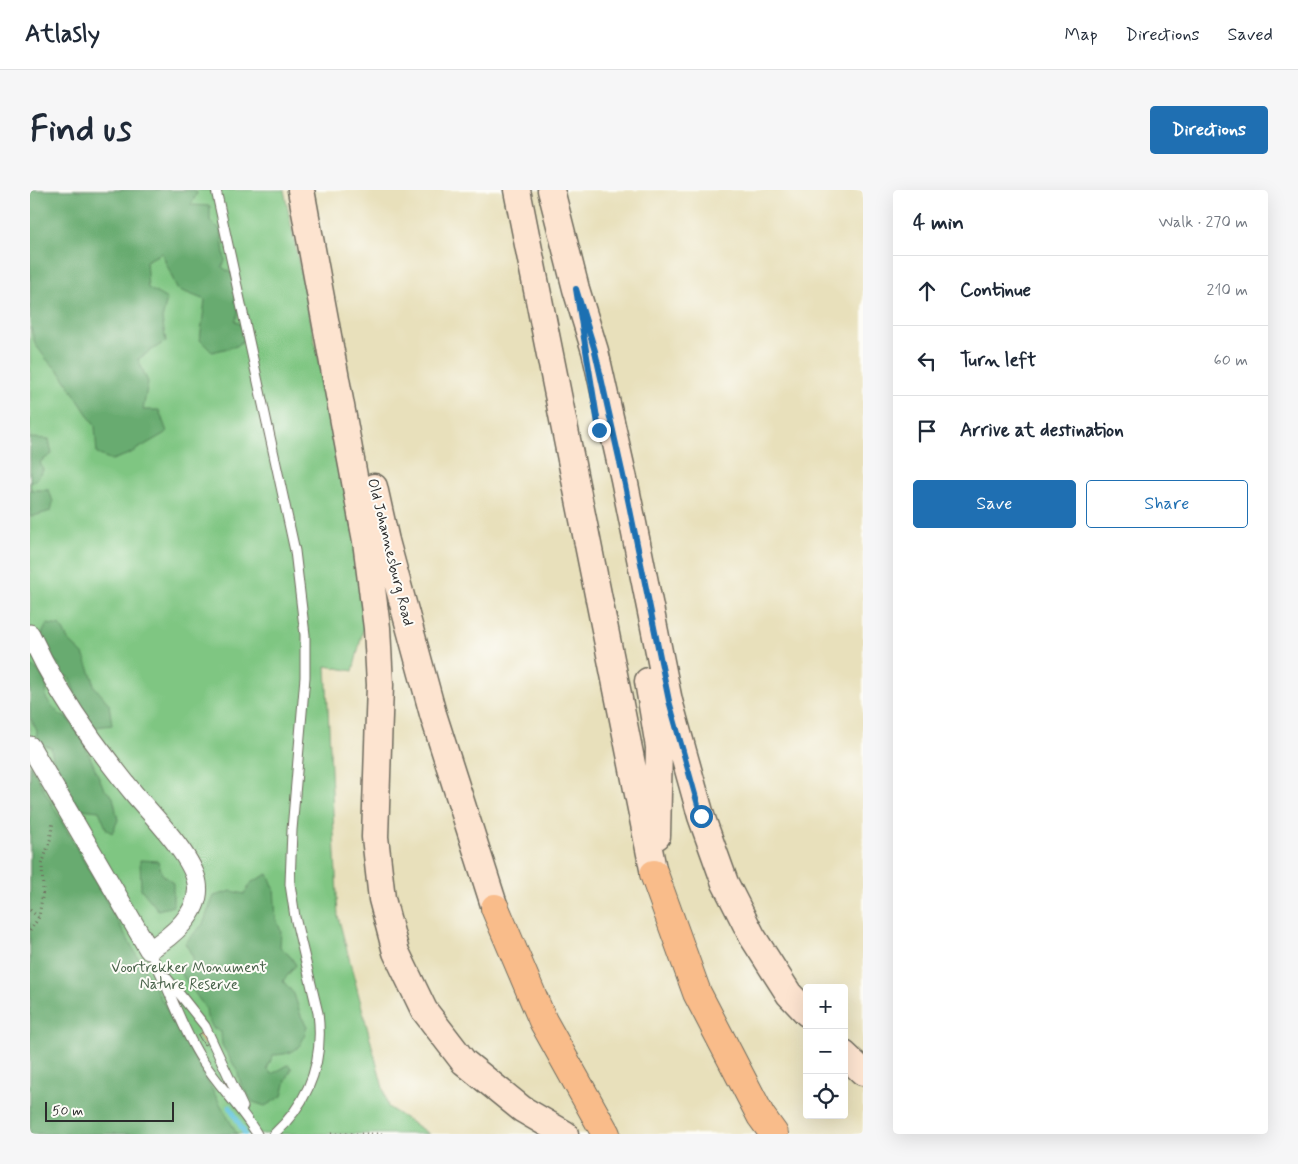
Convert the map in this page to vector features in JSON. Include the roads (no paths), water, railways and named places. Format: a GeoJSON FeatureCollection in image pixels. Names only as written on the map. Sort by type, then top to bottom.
{"type":"FeatureCollection","features":[{"type":"Feature","properties":{"kind":"main road"},"geometry":{"type":"LineString","coordinates":[[301,190],[366,541],[378,628],[380,685],[375,837],[382,899],[396,952],[424,1010],[464,1062],[522,1109],[565,1134]]}},
{"type":"Feature","properties":{"kind":"main road","name":"Old Johannesburg Road"},"geometry":{"type":"LineString","coordinates":[[310,190],[386,540],[433,714],[495,908]]}},
{"type":"Feature","properties":{"kind":"main road"},"geometry":{"type":"LineString","coordinates":[[516,190],[654,874],[697,993],[761,1116],[774,1134]]}},
{"type":"Feature","properties":{"kind":"main road"},"geometry":{"type":"LineString","coordinates":[[551,190],[576,289],[595,351],[622,470],[669,701],[701,816],[725,883],[752,936],[789,994],[803,1009]]}},
{"type":"Feature","properties":{"kind":"main road"},"geometry":{"type":"LineString","coordinates":[[576,289],[604,463],[641,642],[659,747],[654,874]]}},
{"type":"Feature","properties":{"kind":"main road"},"geometry":{"type":"LineString","coordinates":[[495,908],[543,1021],[606,1134]]}},
{"type":"Feature","properties":{"kind":"main road"},"geometry":{"type":"LineString","coordinates":[[848,1058],[863,1072]]}},
{"type":"Feature","properties":{"kind":"street"},"geometry":{"type":"LineString","coordinates":[[30,634],[58,690],[134,794],[175,841],[195,876],[198,883],[198,894],[189,915],[164,941],[149,950],[30,746]]}},
{"type":"Feature","properties":{"kind":"lane"},"geometry":{"type":"LineString","coordinates":[[216,190],[295,551],[305,635],[305,677],[292,830],[290,884],[295,917],[318,1013],[320,1029],[319,1054],[313,1079],[304,1096],[285,1124],[274,1134]]}},
{"type":"Feature","properties":{"kind":"lane"},"geometry":{"type":"LineString","coordinates":[[149,950],[159,968],[187,1034],[202,1061],[248,1119]]}},
{"type":"Feature","properties":{"kind":"lane"},"geometry":{"type":"LineString","coordinates":[[159,968],[205,1026],[248,1119],[257,1134]]}},
{"type":"Feature","properties":{"kind":"waterway"},"geometry":{"type":"LineString","coordinates":[[230,1107],[245,1134]]}},
{"type":"Feature","properties":{"kind":"park label","name":"Voortrekker Monument Nature Reserve"},"geometry":{"type":"Point","coordinates":[189,976]}}]}
